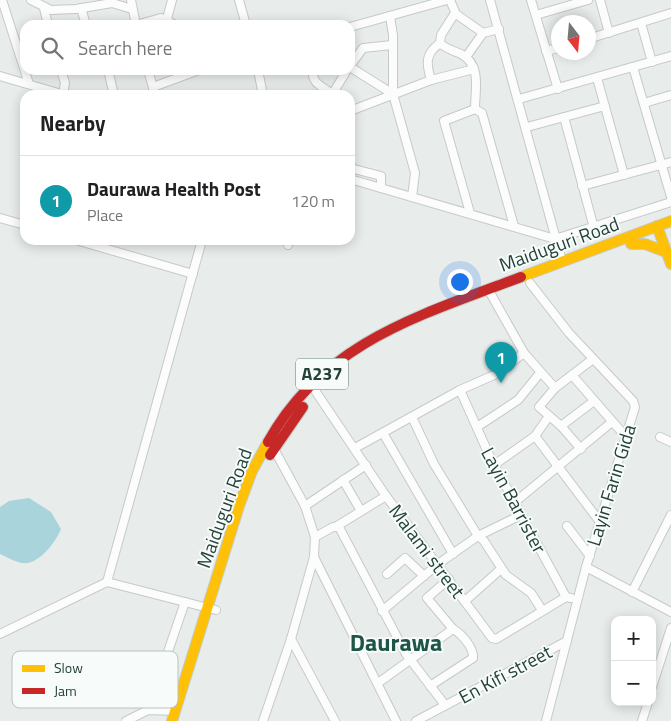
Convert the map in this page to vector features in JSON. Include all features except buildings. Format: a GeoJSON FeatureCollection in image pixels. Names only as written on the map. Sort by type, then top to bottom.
{"type":"FeatureCollection","features":[{"type":"Feature","properties":{"kind":"main road","name":"Maiduguri Road"},"geometry":{"type":"LineString","coordinates":[[178,705],[247,510],[274,449],[297,415],[316,392],[339,371],[386,340],[562,261],[658,229],[670,227]]}},
{"type":"Feature","properties":{"kind":"main road","name":"Maiduguri Road"},"geometry":{"type":"LineString","coordinates":[[182,721],[239,506],[252,471],[278,424],[301,396],[345,355],[379,334],[405,321],[490,293],[530,283],[631,244],[658,229]]}},
{"type":"Feature","properties":{"kind":"main road"},"geometry":{"type":"LineString","coordinates":[[658,229],[671,264]]}},
{"type":"Feature","properties":{"kind":"main road"},"geometry":{"type":"LineString","coordinates":[[631,244],[645,244],[666,252]]}},
{"type":"Feature","properties":{"kind":"street"},"geometry":{"type":"LineString","coordinates":[[2,0],[3,13],[20,59]]}},
{"type":"Feature","properties":{"kind":"street"},"geometry":{"type":"LineString","coordinates":[[31,0],[44,8],[60,10],[112,3],[132,9]]}},
{"type":"Feature","properties":{"kind":"street"},"geometry":{"type":"LineString","coordinates":[[130,0],[135,20]]}},
{"type":"Feature","properties":{"kind":"street"},"geometry":{"type":"LineString","coordinates":[[154,20],[167,19],[172,0]]}},
{"type":"Feature","properties":{"kind":"street"},"geometry":{"type":"LineString","coordinates":[[239,0],[245,20]]}},
{"type":"Feature","properties":{"kind":"street"},"geometry":{"type":"LineString","coordinates":[[355,26],[449,0],[455,13],[483,33]]}},
{"type":"Feature","properties":{"kind":"street"},"geometry":{"type":"LineString","coordinates":[[490,0],[527,127],[562,261]]}},
{"type":"Feature","properties":{"kind":"street"},"geometry":{"type":"LineString","coordinates":[[531,0],[558,89]]}},
{"type":"Feature","properties":{"kind":"street"},"geometry":{"type":"LineString","coordinates":[[536,15],[588,0]]}},
{"type":"Feature","properties":{"kind":"street"},"geometry":{"type":"LineString","coordinates":[[600,0],[609,33]]}},
{"type":"Feature","properties":{"kind":"street"},"geometry":{"type":"LineString","coordinates":[[44,8],[47,20]]}},
{"type":"Feature","properties":{"kind":"street"},"geometry":{"type":"LineString","coordinates":[[82,8],[85,20]]}},
{"type":"Feature","properties":{"kind":"street"},"geometry":{"type":"LineString","coordinates":[[431,80],[426,62],[428,55],[440,42],[441,35],[455,13]]}},
{"type":"Feature","properties":{"kind":"street"},"geometry":{"type":"LineString","coordinates":[[596,37],[671,13]]}},
{"type":"Feature","properties":{"kind":"street"},"geometry":{"type":"LineString","coordinates":[[390,16],[393,94],[415,173],[412,196]]}},
{"type":"Feature","properties":{"kind":"street"},"geometry":{"type":"LineString","coordinates":[[641,23],[652,62]]}},
{"type":"Feature","properties":{"kind":"street"},"geometry":{"type":"LineString","coordinates":[[466,57],[483,33],[498,29]]}},
{"type":"Feature","properties":{"kind":"street"},"geometry":{"type":"LineString","coordinates":[[440,42],[466,57],[474,69],[477,78],[475,109]]}},
{"type":"Feature","properties":{"kind":"street"},"geometry":{"type":"LineString","coordinates":[[355,58],[362,48],[392,44]]}},
{"type":"Feature","properties":{"kind":"street"},"geometry":{"type":"LineString","coordinates":[[546,51],[551,50]]}},
{"type":"Feature","properties":{"kind":"street"},"geometry":{"type":"LineString","coordinates":[[519,99],[671,56]]}},
{"type":"Feature","properties":{"kind":"street"},"geometry":{"type":"LineString","coordinates":[[633,67],[671,198]]}},
{"type":"Feature","properties":{"kind":"street"},"geometry":{"type":"LineString","coordinates":[[355,69],[393,94]]}},
{"type":"Feature","properties":{"kind":"street"},"geometry":{"type":"LineString","coordinates":[[355,109],[431,80],[474,69]]}},
{"type":"Feature","properties":{"kind":"street"},"geometry":{"type":"LineString","coordinates":[[26,75],[29,84]]}},
{"type":"Feature","properties":{"kind":"street"},"geometry":{"type":"LineString","coordinates":[[62,75],[64,90]]}},
{"type":"Feature","properties":{"kind":"street"},"geometry":{"type":"LineString","coordinates":[[109,75],[113,90]]}},
{"type":"Feature","properties":{"kind":"street"},"geometry":{"type":"LineString","coordinates":[[149,75],[154,90]]}},
{"type":"Feature","properties":{"kind":"street"},"geometry":{"type":"LineString","coordinates":[[153,87],[185,75]]}},
{"type":"Feature","properties":{"kind":"street"},"geometry":{"type":"LineString","coordinates":[[259,75],[262,90]]}},
{"type":"Feature","properties":{"kind":"street"},"geometry":{"type":"LineString","coordinates":[[312,75],[318,84],[327,90]]}},
{"type":"Feature","properties":{"kind":"street"},"geometry":{"type":"LineString","coordinates":[[336,90],[345,75]]}},
{"type":"Feature","properties":{"kind":"street"},"geometry":{"type":"LineString","coordinates":[[0,76],[48,90]]}},
{"type":"Feature","properties":{"kind":"street"},"geometry":{"type":"LineString","coordinates":[[597,78],[624,175]]}},
{"type":"Feature","properties":{"kind":"street"},"geometry":{"type":"LineString","coordinates":[[644,103],[671,95]]}},
{"type":"Feature","properties":{"kind":"street"},"geometry":{"type":"LineString","coordinates":[[527,127],[604,106]]}},
{"type":"Feature","properties":{"kind":"street"},"geometry":{"type":"LineString","coordinates":[[470,213],[444,120],[475,109],[482,113],[514,226]]}},
{"type":"Feature","properties":{"kind":"street"},"geometry":{"type":"LineString","coordinates":[[564,117],[594,228]]}},
{"type":"Feature","properties":{"kind":"street"},"geometry":{"type":"LineString","coordinates":[[582,186],[671,162]]}},
{"type":"Feature","properties":{"kind":"street"},"geometry":{"type":"LineString","coordinates":[[355,169],[381,176],[381,188]]}},
{"type":"Feature","properties":{"kind":"street"},"geometry":{"type":"LineString","coordinates":[[355,180],[556,239],[671,202]]}},
{"type":"Feature","properties":{"kind":"street"},"geometry":{"type":"LineString","coordinates":[[0,218],[20,224]]}},
{"type":"Feature","properties":{"kind":"street"},"geometry":{"type":"LineString","coordinates":[[93,245],[193,274]]}},
{"type":"Feature","properties":{"kind":"street"},"geometry":{"type":"LineString","coordinates":[[106,582],[201,245]]}},
{"type":"Feature","properties":{"kind":"street","name":"Layin Farin Gida"},"geometry":{"type":"LineString","coordinates":[[530,283],[593,359],[634,404],[626,438],[586,567],[545,720]]}},
{"type":"Feature","properties":{"kind":"street"},"geometry":{"type":"LineString","coordinates":[[490,293],[524,353],[555,388]]}},
{"type":"Feature","properties":{"kind":"street"},"geometry":{"type":"LineString","coordinates":[[355,448],[460,390],[484,380],[524,353]]}},
{"type":"Feature","properties":{"kind":"street"},"geometry":{"type":"LineString","coordinates":[[581,449],[560,426],[539,409],[539,406],[555,388],[593,359]]}},
{"type":"Feature","properties":{"kind":"street"},"geometry":{"type":"LineString","coordinates":[[476,427],[518,400],[540,373]]}},
{"type":"Feature","properties":{"kind":"street"},"geometry":{"type":"LineString","coordinates":[[572,375],[626,438]]}},
{"type":"Feature","properties":{"kind":"street","name":"Layin Barrister"},"geometry":{"type":"LineString","coordinates":[[460,390],[494,465],[566,597]]}},
{"type":"Feature","properties":{"kind":"street","name":"Malami street"},"geometry":{"type":"LineString","coordinates":[[316,392],[386,496],[494,639],[566,597]]}},
{"type":"Feature","properties":{"kind":"street"},"geometry":{"type":"LineString","coordinates":[[560,426],[594,400]]}},
{"type":"Feature","properties":{"kind":"street"},"geometry":{"type":"LineString","coordinates":[[494,465],[535,436],[549,416]]}},
{"type":"Feature","properties":{"kind":"street"},"geometry":{"type":"LineString","coordinates":[[412,417],[434,464],[478,536],[484,541],[501,570],[512,581],[531,593],[542,610]]}},
{"type":"Feature","properties":{"kind":"street"},"geometry":{"type":"LineString","coordinates":[[514,502],[612,422]]}},
{"type":"Feature","properties":{"kind":"street"},"geometry":{"type":"LineString","coordinates":[[383,433],[453,554]]}},
{"type":"Feature","properties":{"kind":"street"},"geometry":{"type":"LineString","coordinates":[[535,436],[600,522]]}},
{"type":"Feature","properties":{"kind":"street"},"geometry":{"type":"LineString","coordinates":[[660,437],[671,442]]}},
{"type":"Feature","properties":{"kind":"street"},"geometry":{"type":"LineString","coordinates":[[270,721],[264,717],[291,639],[314,557],[315,537],[305,506],[274,449]]}},
{"type":"Feature","properties":{"kind":"street"},"geometry":{"type":"LineString","coordinates":[[305,506],[366,465]]}},
{"type":"Feature","properties":{"kind":"street"},"geometry":{"type":"LineString","coordinates":[[342,480],[361,511]]}},
{"type":"Feature","properties":{"kind":"street"},"geometry":{"type":"LineString","coordinates":[[315,537],[386,496]]}},
{"type":"Feature","properties":{"kind":"street"},"geometry":{"type":"LineString","coordinates":[[382,610],[438,564],[478,536],[521,515]]}},
{"type":"Feature","properties":{"kind":"street"},"geometry":{"type":"LineString","coordinates":[[632,592],[671,515]]}},
{"type":"Feature","properties":{"kind":"street"},"geometry":{"type":"LineString","coordinates":[[337,526],[409,659],[445,706]]}},
{"type":"Feature","properties":{"kind":"street"},"geometry":{"type":"LineString","coordinates":[[567,526],[590,556]]}},
{"type":"Feature","properties":{"kind":"street"},"geometry":{"type":"LineString","coordinates":[[314,557],[396,721]]}},
{"type":"Feature","properties":{"kind":"street"},"geometry":{"type":"LineString","coordinates":[[387,574],[406,558],[424,576]]}},
{"type":"Feature","properties":{"kind":"street"},"geometry":{"type":"LineString","coordinates":[[586,567],[671,612]]}},
{"type":"Feature","properties":{"kind":"street"},"geometry":{"type":"LineString","coordinates":[[465,601],[501,570]]}},
{"type":"Feature","properties":{"kind":"street"},"geometry":{"type":"LineString","coordinates":[[430,686],[473,658],[473,651],[459,632],[453,629],[427,598],[449,579]]}},
{"type":"Feature","properties":{"kind":"street"},"geometry":{"type":"LineString","coordinates":[[0,634],[106,582],[212,609]]}},
{"type":"Feature","properties":{"kind":"street"},"geometry":{"type":"LineString","coordinates":[[566,597],[577,600]]}},
{"type":"Feature","properties":{"kind":"street"},"geometry":{"type":"LineString","coordinates":[[168,651],[185,602]]}},
{"type":"Feature","properties":{"kind":"street"},"geometry":{"type":"LineString","coordinates":[[656,675],[671,628]]}},
{"type":"Feature","properties":{"kind":"street"},"geometry":{"type":"LineString","coordinates":[[378,683],[453,629]]}},
{"type":"Feature","properties":{"kind":"street"},"geometry":{"type":"LineString","coordinates":[[291,639],[335,721]]}},
{"type":"Feature","properties":{"kind":"street","name":"En Kifi street"},"geometry":{"type":"LineString","coordinates":[[416,721],[567,641]]}},
{"type":"Feature","properties":{"kind":"street"},"geometry":{"type":"LineString","coordinates":[[642,721],[647,706]]}},
{"type":"Feature","properties":{"kind":"street"},"geometry":{"type":"LineString","coordinates":[[126,721],[148,710],[174,716]]}},
{"type":"Feature","properties":{"kind":"water"},"geometry":{"type":"Polygon","coordinates":[[[29,498],[51,512],[61,529],[46,552],[34,561],[22,563],[0,554],[0,507],[9,501],[29,498]]]}},
{"type":"Feature","properties":{"kind":"traffic: slow"},"geometry":{"type":"LineString","coordinates":[[521,277],[671,221]]}},
{"type":"Feature","properties":{"kind":"traffic: slow"},"geometry":{"type":"LineString","coordinates":[[657,226],[671,264]]}},
{"type":"Feature","properties":{"kind":"traffic: slow"},"geometry":{"type":"LineString","coordinates":[[631,244],[645,244],[666,252]]}},
{"type":"Feature","properties":{"kind":"traffic: slow"},"geometry":{"type":"LineString","coordinates":[[178,702],[239,506],[252,471],[268,442]]}},
{"type":"Feature","properties":{"kind":"traffic: slow"},"geometry":{"type":"LineString","coordinates":[[172,721],[176,708]]}},
{"type":"Feature","properties":{"kind":"traffic: jam"},"geometry":{"type":"LineString","coordinates":[[268,442],[291,408],[317,379],[346,356],[378,336],[412,320],[521,277]]}},
{"type":"Feature","properties":{"kind":"traffic: jam"},"geometry":{"type":"LineString","coordinates":[[270,455],[303,407]]}},
{"type":"Feature","properties":{"kind":"place","name":"Daurawa Health Post"},"geometry":{"type":"Point","coordinates":[501,383]}},
{"type":"Feature","properties":{"kind":"district","name":"Daurawa"},"geometry":{"type":"Point","coordinates":[396,643]}}]}
